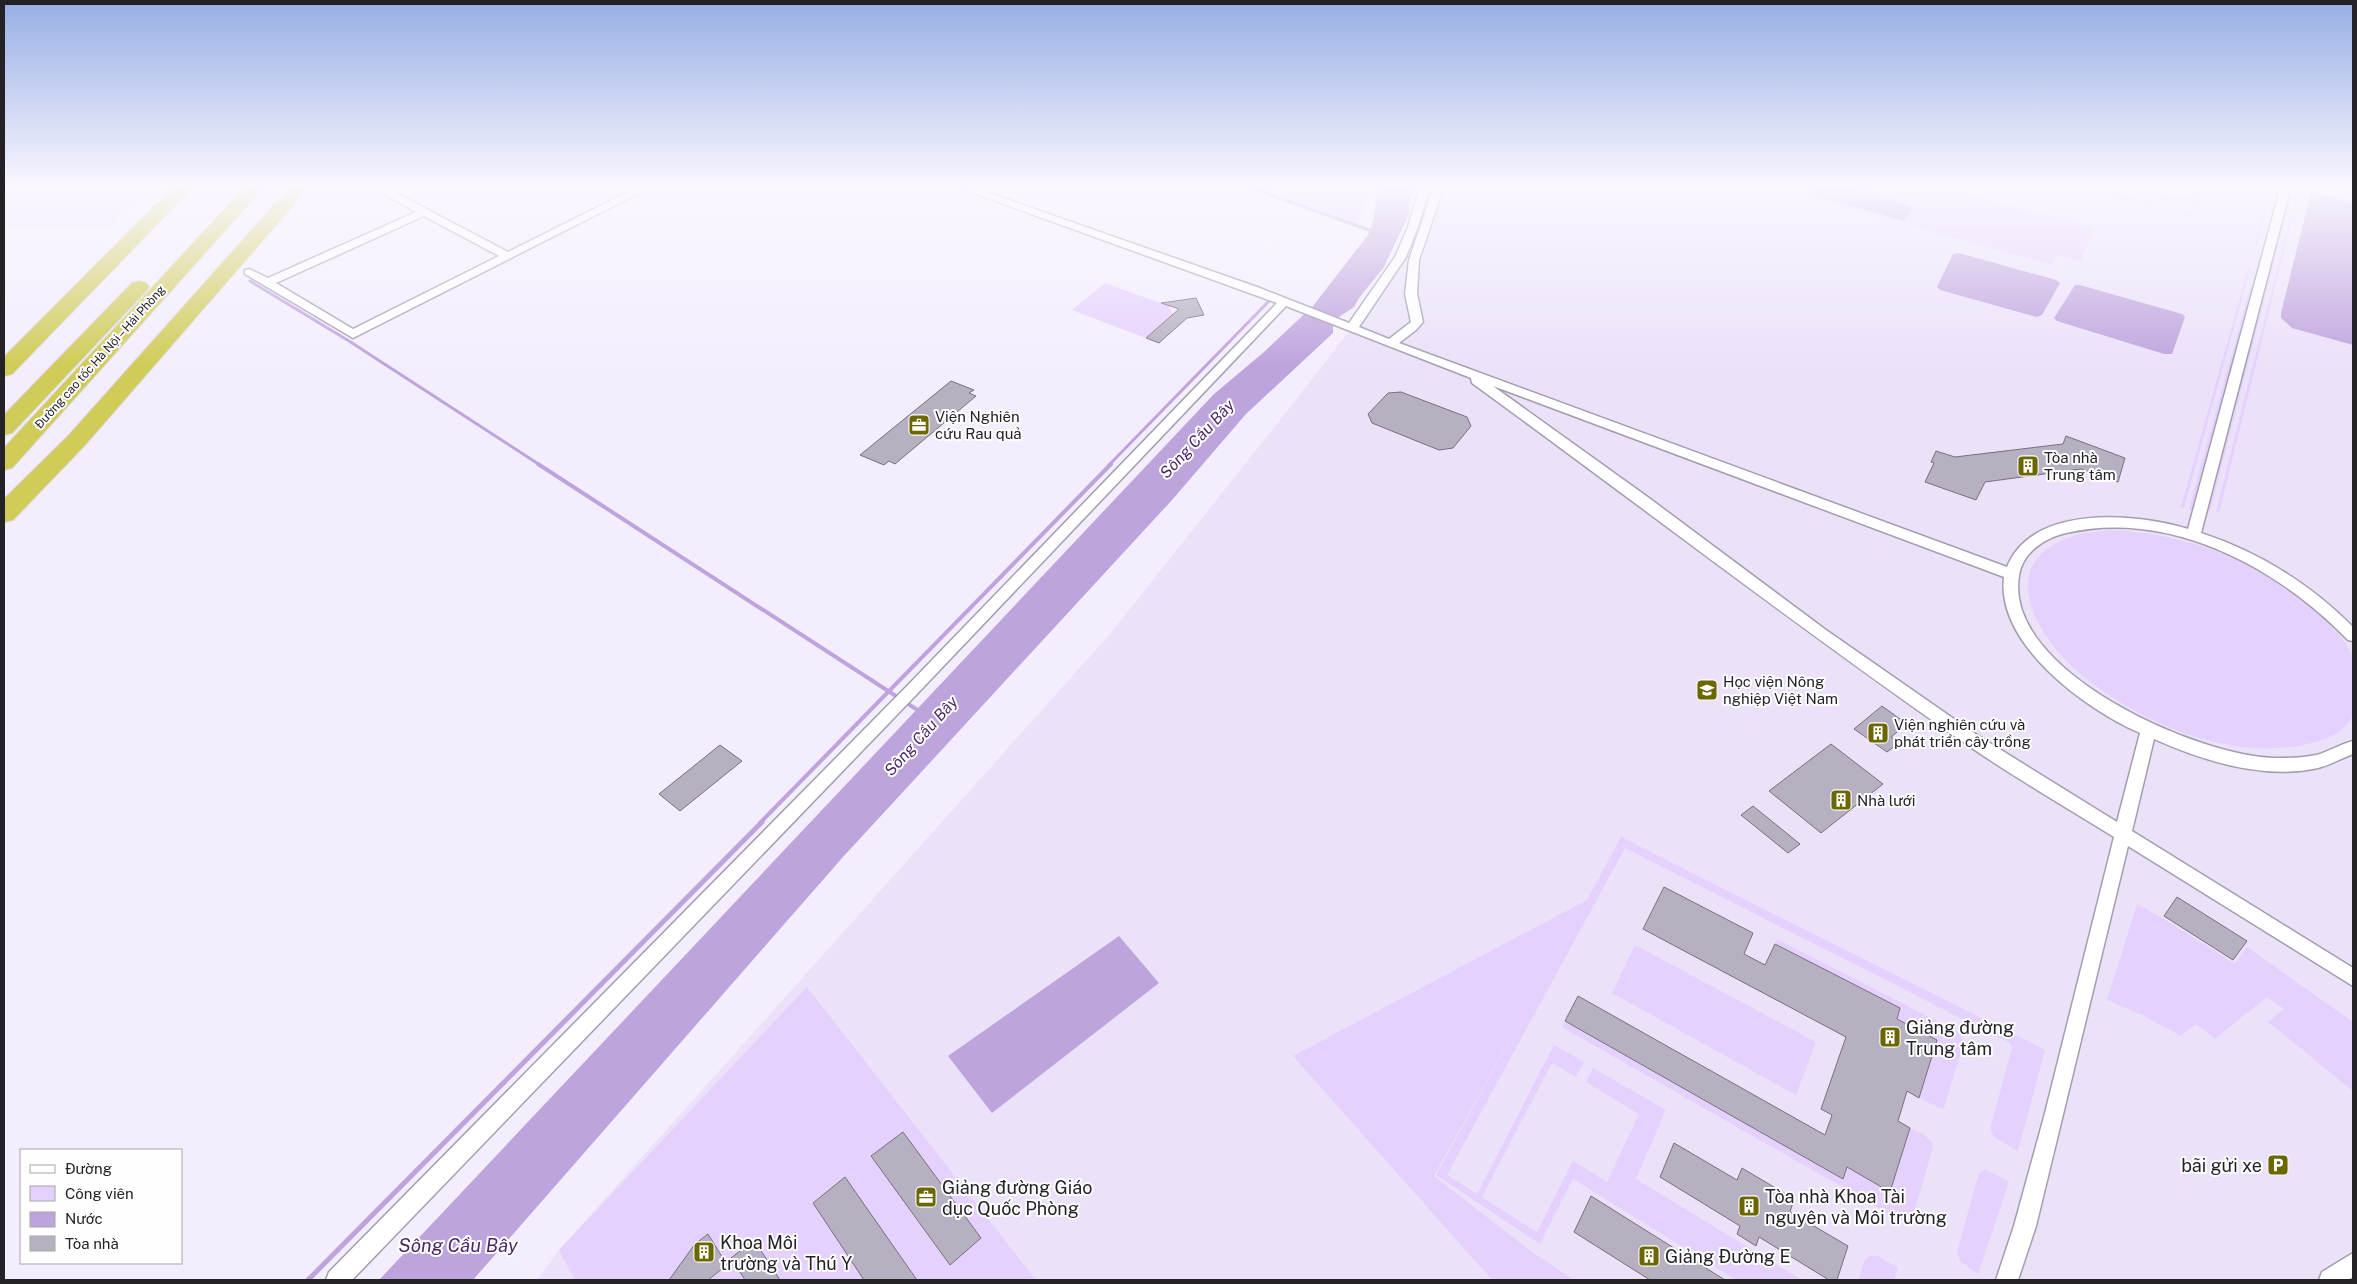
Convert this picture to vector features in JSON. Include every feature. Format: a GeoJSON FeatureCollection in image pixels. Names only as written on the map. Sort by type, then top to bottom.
{"type":"FeatureCollection","features":[{"type":"Feature","properties":{"kind":"highway"},"geometry":{"type":"LineString","coordinates":[[4,368],[126,246]]}},
{"type":"Feature","properties":{"kind":"highway"},"geometry":{"type":"LineString","coordinates":[[70,303],[134,246]]}},
{"type":"Feature","properties":{"kind":"highway","name":"Đường cao tốc Hà Nội – Hải Phòng"},"geometry":{"type":"LineString","coordinates":[[4,428],[177,246]]}},
{"type":"Feature","properties":{"kind":"highway","name":"Đường cao tốc Hà Nội – Hải Phòng"},"geometry":{"type":"LineString","coordinates":[[4,462],[201,246]]}},
{"type":"Feature","properties":{"kind":"highway"},"geometry":{"type":"LineString","coordinates":[[223,273],[243,246]]}},
{"type":"Feature","properties":{"kind":"highway"},"geometry":{"type":"LineString","coordinates":[[4,514],[77,440],[247,246]]}},
{"type":"Feature","properties":{"kind":"street"},"geometry":{"type":"LineString","coordinates":[[267,283],[349,246]]}},
{"type":"Feature","properties":{"kind":"street"},"geometry":{"type":"LineString","coordinates":[[488,246],[507,256]]}},
{"type":"Feature","properties":{"kind":"street"},"geometry":{"type":"LineString","coordinates":[[250,272],[353,334],[527,246]]}},
{"type":"Feature","properties":{"kind":"street"},"geometry":{"type":"LineString","coordinates":[[1129,246],[1307,309],[1390,344],[2012,574]]}},
{"type":"Feature","properties":{"kind":"street"},"geometry":{"type":"LineString","coordinates":[[1351,327],[1396,264],[1404,246]]}},
{"type":"Feature","properties":{"kind":"street"},"geometry":{"type":"LineString","coordinates":[[1390,344],[1417,322],[1411,294],[1414,260],[1419,246]]}},
{"type":"Feature","properties":{"kind":"street"},"geometry":{"type":"LineString","coordinates":[[2193,536],[2270,246]]}},
{"type":"Feature","properties":{"kind":"street"},"geometry":{"type":"LineString","coordinates":[[337,1280],[883,720],[1285,301]]}},
{"type":"Feature","properties":{"kind":"street"},"geometry":{"type":"LineString","coordinates":[[1462,370],[1644,501],[1782,606],[1879,676],[2008,764],[2353,978]]}},
{"type":"Feature","properties":{"kind":"street"},"geometry":{"type":"LineString","coordinates":[[2352,750],[2314,761],[2286,764],[2256,762],[2207,753],[2148,731],[2111,712],[2084,693],[2041,653],[2026,633],[2016,613],[2011,594],[2012,574],[2020,555],[2032,543],[2047,534],[2071,526],[2100,522],[2153,526],[2193,536],[2239,553],[2281,574],[2318,600],[2353,636]]}},
{"type":"Feature","properties":{"kind":"street"},"geometry":{"type":"LineString","coordinates":[[2007,1280],[2025,1226],[2052,1125],[2148,731]]}},
{"type":"Feature","properties":{"kind":"street"},"geometry":{"type":"LineString","coordinates":[[2330,1280],[2353,1264]]}},
{"type":"Feature","properties":{"kind":"shaded area","name":"Học viện Nông nghiệp Việt Nam"},"geometry":{"type":"Polygon","coordinates":[[[1415,246],[2353,246],[2353,1280],[537,1280],[559,1250],[1110,634],[1415,246]]]}},
{"type":"Feature","properties":{"kind":"green space"},"geometry":{"type":"Polygon","coordinates":[[[1983,246],[2087,246],[2080,261],[2057,255],[2052,265],[1983,246]]]}},
{"type":"Feature","properties":{"kind":"green space"},"geometry":{"type":"Polygon","coordinates":[[[2256,246],[2184,508],[2181,507],[2248,269],[2250,269],[2256,246]]]}},
{"type":"Feature","properties":{"kind":"green space"},"geometry":{"type":"Polygon","coordinates":[[[2275,246],[2279,246],[2210,511],[2207,510],[2275,246]]]}},
{"type":"Feature","properties":{"kind":"green space"},"geometry":{"type":"Polygon","coordinates":[[[2283,246],[2285,246],[2219,513],[2216,512],[2283,246]]]}},
{"type":"Feature","properties":{"kind":"green space"},"geometry":{"type":"Polygon","coordinates":[[[2256,275],[2192,511],[2189,509],[2248,295],[2256,275]]]}},
{"type":"Feature","properties":{"kind":"green space"},"geometry":{"type":"Polygon","coordinates":[[[1105,283],[1169,306],[1173,314],[1146,338],[1072,310],[1105,283]]]}},
{"type":"Feature","properties":{"kind":"green space"},"geometry":{"type":"Polygon","coordinates":[[[2111,530],[2169,538],[2225,554],[2251,566],[2300,598],[2336,631],[2351,653],[2354,665],[2354,704],[2353,714],[2349,722],[2331,737],[2307,744],[2291,747],[2264,748],[2236,746],[2181,732],[2154,721],[2105,692],[2083,676],[2067,662],[2040,626],[2031,606],[2028,587],[2031,568],[2043,552],[2065,539],[2082,534],[2111,530]]]}},
{"type":"Feature","properties":{"kind":"green space"},"geometry":{"type":"Polygon","coordinates":[[[1621,837],[2045,1050],[2018,1151],[1994,1137],[1990,1129],[2012,1048],[2010,1043],[1625,848],[1447,1175],[1477,1194],[1554,1045],[1584,1062],[1576,1077],[1552,1063],[1482,1197],[1537,1232],[1573,1161],[1607,1182],[1639,1114],[1586,1082],[1593,1068],[1666,1110],[1636,1179],[1802,1280],[1736,1280],[1573,1179],[1540,1244],[1436,1175],[1542,982],[1434,1176],[1532,1252],[1574,1280],[1492,1280],[1293,1056],[1587,900],[1621,837]]]}},
{"type":"Feature","properties":{"kind":"green space"},"geometry":{"type":"Polygon","coordinates":[[[2137,904],[2235,964],[2247,947],[2353,1022],[2353,1091],[2268,1022],[2284,1009],[2267,997],[2215,1039],[2196,1024],[2181,1036],[2142,1015],[2107,1000],[2137,904]]]}},
{"type":"Feature","properties":{"kind":"green space"},"geometry":{"type":"Polygon","coordinates":[[[1777,939],[1960,1033],[1964,1042],[1944,1108],[1939,1108],[1919,1098],[1937,1039],[1897,1019],[1900,1008],[1775,944],[1777,939]]]}},
{"type":"Feature","properties":{"kind":"green space"},"geometry":{"type":"Polygon","coordinates":[[[1635,945],[1816,1042],[1796,1095],[1612,993],[1635,945]]]}},
{"type":"Feature","properties":{"kind":"green space"},"geometry":{"type":"Polygon","coordinates":[[[807,987],[1036,1280],[575,1280],[559,1250],[807,987]]]}},
{"type":"Feature","properties":{"kind":"green space"},"geometry":{"type":"Polygon","coordinates":[[[1565,1021],[1842,1179],[1847,1167],[1890,1192],[1910,1128],[1924,1135],[1930,1140],[1933,1147],[1912,1220],[1910,1222],[1902,1221],[1562,1027],[1565,1021]]]}},
{"type":"Feature","properties":{"kind":"green space"},"geometry":{"type":"Polygon","coordinates":[[[1985,1169],[2009,1182],[1978,1274],[1960,1261],[1957,1252],[1979,1173],[1985,1169]]]}},
{"type":"Feature","properties":{"kind":"green space"},"geometry":{"type":"Polygon","coordinates":[[[1869,1256],[1878,1256],[1898,1268],[1894,1280],[1858,1280],[1865,1260],[1869,1256]]]}},
{"type":"Feature","properties":{"kind":"water","name":"Sông Cầu Bây"},"geometry":{"type":"Polygon","coordinates":[[[1360,246],[1394,246],[1384,267],[1354,307],[1333,321],[1333,333],[1246,414],[1172,500],[843,857],[473,1280],[379,1280],[1214,394],[1264,352],[1313,306],[1360,246]]]}},
{"type":"Feature","properties":{"kind":"water"},"geometry":{"type":"Polygon","coordinates":[[[2298,246],[2353,246],[2353,345],[2292,328],[2281,318],[2298,246]]]}},
{"type":"Feature","properties":{"kind":"water"},"geometry":{"type":"Polygon","coordinates":[[[1959,253],[2056,280],[2060,283],[2042,315],[2037,317],[1940,290],[1937,287],[1953,254],[1959,253]]]}},
{"type":"Feature","properties":{"kind":"water"},"geometry":{"type":"Polygon","coordinates":[[[2075,285],[2182,314],[2185,317],[2172,354],[2164,354],[2057,321],[2054,318],[2075,285]]]}},
{"type":"Feature","properties":{"kind":"water"},"geometry":{"type":"Polygon","coordinates":[[[1119,936],[1159,983],[992,1113],[948,1056],[1119,936]]]}},
{"type":"Feature","properties":{"kind":"building"},"geometry":{"type":"Polygon","coordinates":[[[1196,298],[1204,315],[1187,318],[1159,343],[1146,338],[1179,309],[1161,303],[1196,298]]]}},
{"type":"Feature","properties":{"kind":"building","name":"Viện Nghiên cứu Rau quả"},"geometry":{"type":"Polygon","coordinates":[[[951,381],[974,390],[969,393],[976,396],[895,464],[889,461],[884,465],[860,455],[951,381]]]}},
{"type":"Feature","properties":{"kind":"building"},"geometry":{"type":"Polygon","coordinates":[[[1401,392],[1467,417],[1471,426],[1453,448],[1439,450],[1372,423],[1368,414],[1388,393],[1401,392]]]}},
{"type":"Feature","properties":{"kind":"building","name":"Tòa nhà Trung tâm"},"geometry":{"type":"Polygon","coordinates":[[[2066,436],[2125,458],[2118,482],[2081,469],[1985,482],[1976,500],[1925,482],[1934,463],[1931,462],[1936,451],[1955,457],[2063,444],[2066,436]]]}},
{"type":"Feature","properties":{"kind":"building","name":"Viện nghiên cứu và phát triển cây trồng"},"geometry":{"type":"Polygon","coordinates":[[[1882,706],[1907,724],[1891,737],[1899,743],[1887,752],[1854,729],[1882,706]]]}},
{"type":"Feature","properties":{"kind":"building"},"geometry":{"type":"Polygon","coordinates":[[[1831,744],[1883,784],[1821,833],[1769,791],[1831,744]]]}},
{"type":"Feature","properties":{"kind":"building"},"geometry":{"type":"Polygon","coordinates":[[[720,745],[742,761],[680,811],[659,794],[720,745]]]}},
{"type":"Feature","properties":{"kind":"building"},"geometry":{"type":"Polygon","coordinates":[[[1753,806],[1800,844],[1788,853],[1741,815],[1753,806]]]}},
{"type":"Feature","properties":{"kind":"building","name":"Giảng đường Trung tâm"},"geometry":{"type":"Polygon","coordinates":[[[1664,887],[1753,933],[1744,954],[1765,965],[1775,944],[1900,1008],[1897,1019],[1937,1040],[1919,1098],[1907,1091],[1898,1121],[1910,1128],[1890,1192],[1847,1167],[1843,1179],[1565,1021],[1578,996],[1825,1135],[1832,1115],[1821,1109],[1846,1037],[1643,929],[1664,887]]]}},
{"type":"Feature","properties":{"kind":"building"},"geometry":{"type":"Polygon","coordinates":[[[2177,897],[2247,941],[2233,960],[2164,916],[2177,897]]]}},
{"type":"Feature","properties":{"kind":"building","name":"Giảng đường Giáo dục Quốc Phòng"},"geometry":{"type":"Polygon","coordinates":[[[903,1132],[981,1238],[950,1265],[871,1156],[903,1132]]]}},
{"type":"Feature","properties":{"kind":"building","name":"Tòa nhà Khoa Tài nguyên và Môi trường"},"geometry":{"type":"Polygon","coordinates":[[[1674,1143],[1737,1180],[1742,1168],[1794,1199],[1790,1212],[1848,1246],[1837,1280],[1829,1280],[1759,1237],[1756,1246],[1737,1234],[1740,1226],[1660,1177],[1674,1143]]]}},
{"type":"Feature","properties":{"kind":"building"},"geometry":{"type":"Polygon","coordinates":[[[845,1177],[917,1280],[864,1280],[813,1203],[845,1177]]]}},
{"type":"Feature","properties":{"kind":"building","name":"Giảng Đường E"},"geometry":{"type":"Polygon","coordinates":[[[1591,1196],[1725,1280],[1650,1280],[1574,1232],[1591,1196]]]}},
{"type":"Feature","properties":{"kind":"building"},"geometry":{"type":"Polygon","coordinates":[[[708,1234],[727,1265],[708,1280],[669,1280],[695,1244],[708,1234]]]}},
{"type":"Feature","properties":{"kind":"building"},"geometry":{"type":"Polygon","coordinates":[[[754,1240],[780,1280],[745,1280],[731,1258],[754,1240]]]}},
{"type":"Feature","properties":{"kind":"waterway"},"geometry":{"type":"LineString","coordinates":[[250,281],[349,341],[540,465]]}},
{"type":"Feature","properties":{"kind":"waterway"},"geometry":{"type":"LineString","coordinates":[[1109,465],[1269,301]]}},
{"type":"Feature","properties":{"kind":"waterway"},"geometry":{"type":"LineString","coordinates":[[538,464],[889,691]]}},
{"type":"Feature","properties":{"kind":"waterway"},"geometry":{"type":"LineString","coordinates":[[889,691],[1111,464]]}},
{"type":"Feature","properties":{"kind":"waterway"},"geometry":{"type":"LineString","coordinates":[[760,823],[889,691]]}},
{"type":"Feature","properties":{"kind":"waterway"},"geometry":{"type":"LineString","coordinates":[[889,691],[919,711]]}},
{"type":"Feature","properties":{"kind":"waterway"},"geometry":{"type":"LineString","coordinates":[[308,1280],[762,822]]}},
{"type":"Feature","properties":{"kind":"place","name":"Viện Nghiên cứu Rau quả"},"geometry":{"type":"Point","coordinates":[919,425]}},
{"type":"Feature","properties":{"kind":"place","name":"Tòa nhà Trung tâm"},"geometry":{"type":"Point","coordinates":[2028,466]}},
{"type":"Feature","properties":{"kind":"place","name":"Học viện Nông nghiệp Việt Nam"},"geometry":{"type":"Point","coordinates":[1707,690]}},
{"type":"Feature","properties":{"kind":"place","name":"Viện nghiên cứu và phát triển cây trồng"},"geometry":{"type":"Point","coordinates":[1878,733]}},
{"type":"Feature","properties":{"kind":"place","name":"Nhà lưới"},"geometry":{"type":"Point","coordinates":[1841,800]}},
{"type":"Feature","properties":{"kind":"place","name":"Giảng đường Trung tâm"},"geometry":{"type":"Point","coordinates":[1890,1037]}},
{"type":"Feature","properties":{"kind":"place","name":"bãi gửi xe"},"geometry":{"type":"Point","coordinates":[2278,1165]}},
{"type":"Feature","properties":{"kind":"place","name":"Giảng đường Giáo dục Quốc Phòng"},"geometry":{"type":"Point","coordinates":[926,1197]}},
{"type":"Feature","properties":{"kind":"place","name":"Tòa nhà Khoa Tài nguyên và Môi trường"},"geometry":{"type":"Point","coordinates":[1749,1206]}},
{"type":"Feature","properties":{"kind":"place","name":"Khoa Môi trường và Thú Y"},"geometry":{"type":"Point","coordinates":[704,1252]}},
{"type":"Feature","properties":{"kind":"place","name":"Giảng Đường E"},"geometry":{"type":"Point","coordinates":[1649,1256]}}]}
